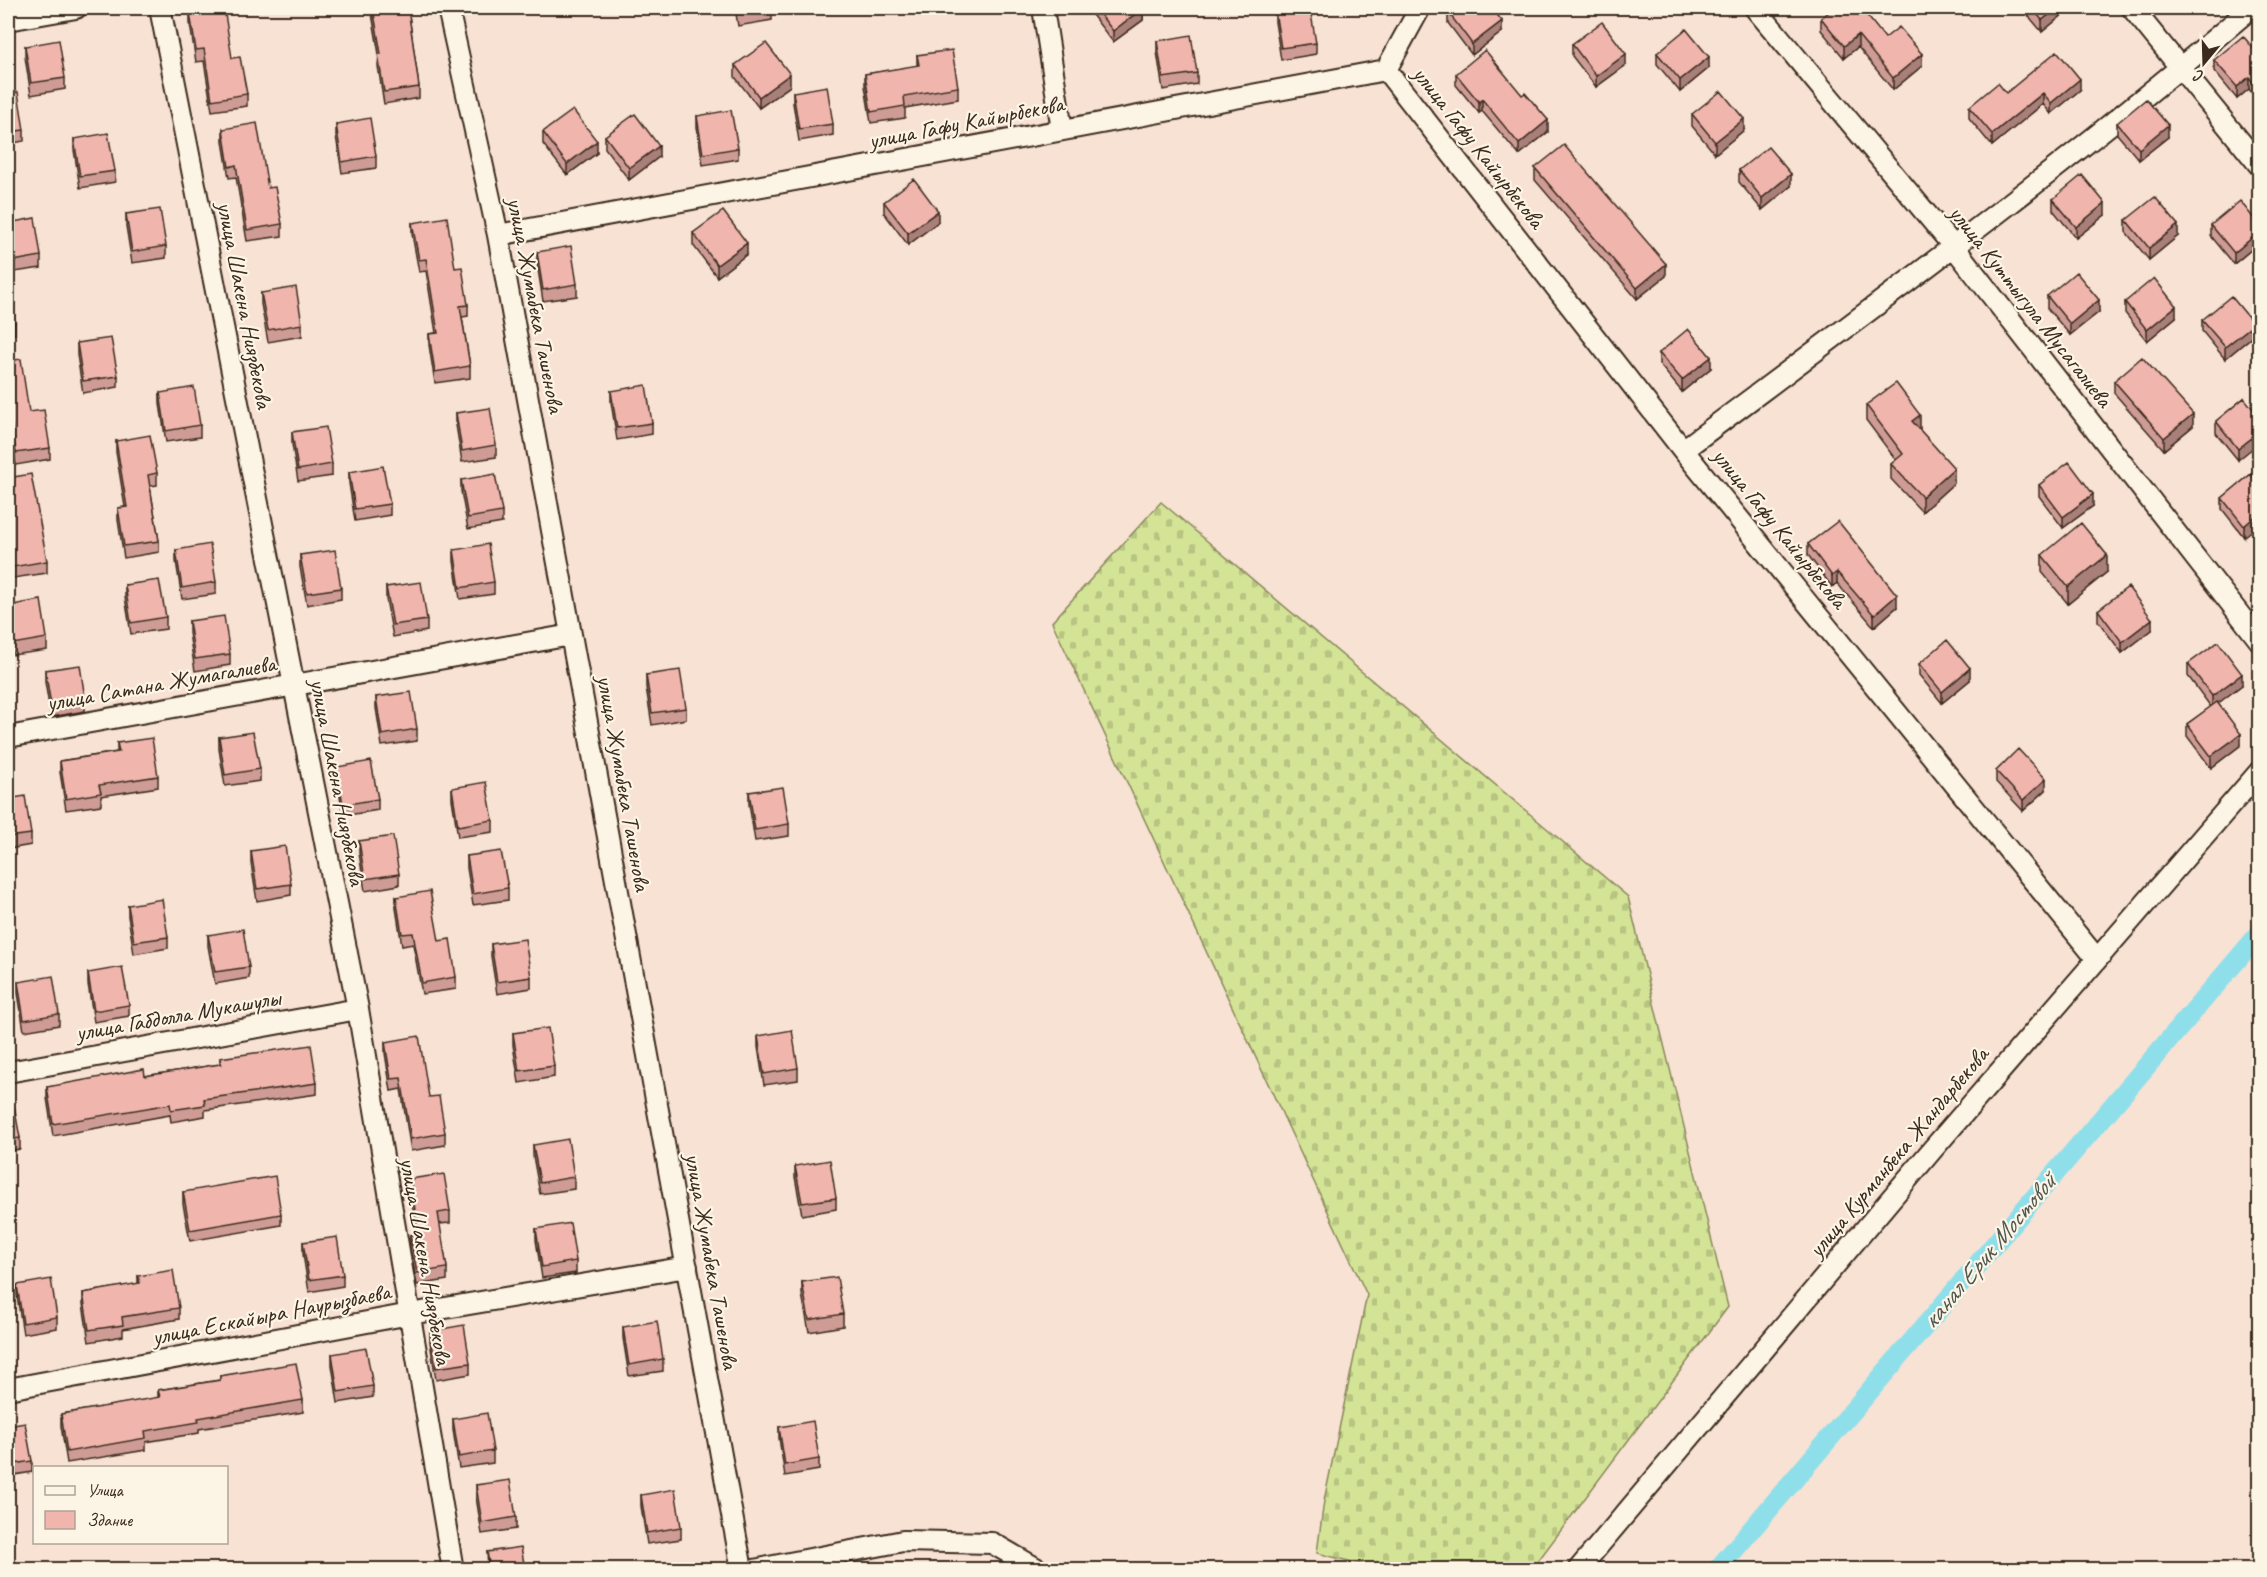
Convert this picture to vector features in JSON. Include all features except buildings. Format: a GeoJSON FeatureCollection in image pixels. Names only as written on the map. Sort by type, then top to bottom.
{"type":"FeatureCollection","features":[{"type":"Feature","properties":{"kind":"street"},"geometry":{"type":"LineString","coordinates":[[8,20],[76,8]]}},
{"type":"Feature","properties":{"kind":"street","name":"улица Шакена Ниязбекова"},"geometry":{"type":"LineString","coordinates":[[160,8],[358,1009],[453,1569]]}},
{"type":"Feature","properties":{"kind":"street","name":"улица Жумабека Ташенова"},"geometry":{"type":"LineString","coordinates":[[448,8],[498,235],[742,1569]]}},
{"type":"Feature","properties":{"kind":"street"},"geometry":{"type":"LineString","coordinates":[[1043,8],[1062,130]]}},
{"type":"Feature","properties":{"kind":"street"},"geometry":{"type":"LineString","coordinates":[[1386,70],[1420,8]]}},
{"type":"Feature","properties":{"kind":"street","name":"улица Куттыгула Мусагалиева"},"geometry":{"type":"LineString","coordinates":[[1755,8],[1954,247],[2259,641]]}},
{"type":"Feature","properties":{"kind":"street"},"geometry":{"type":"LineString","coordinates":[[2132,8],[2182,67],[2259,166]]}},
{"type":"Feature","properties":{"kind":"street"},"geometry":{"type":"LineString","coordinates":[[1683,450],[1954,247],[2182,67],[2251,8]]}},
{"type":"Feature","properties":{"kind":"street","name":"улица Гафу Кайырбекова"},"geometry":{"type":"LineString","coordinates":[[498,235],[1386,70],[1683,450],[2097,959]]}},
{"type":"Feature","properties":{"kind":"street","name":"улица Сатана Жумагалиева"},"geometry":{"type":"LineString","coordinates":[[8,737],[572,635]]}},
{"type":"Feature","properties":{"kind":"street","name":"улица Курманбека Жандарбекова"},"geometry":{"type":"LineString","coordinates":[[1578,1569],[2259,771]]}},
{"type":"Feature","properties":{"kind":"street","name":"улица Габдолла Мукашулы"},"geometry":{"type":"LineString","coordinates":[[8,1072],[358,1009]]}},
{"type":"Feature","properties":{"kind":"street","name":"улица Ескайыра Наурызбаева"},"geometry":{"type":"LineString","coordinates":[[8,1389],[410,1314],[687,1267]]}},
{"type":"Feature","properties":{"kind":"street"},"geometry":{"type":"LineString","coordinates":[[754,1569],[903,1541],[992,1543],[1040,1569]]}},
{"type":"Feature","properties":{"kind":"green space"},"geometry":{"type":"Polygon","coordinates":[[[1161,502],[1628,897],[1728,1307],[1532,1569],[1380,1569],[1317,1553],[1324,1501],[1367,1295],[1052,622],[1161,502]]]}},
{"type":"Feature","properties":{"kind":"waterway","name":"канал Ерик Мостовой"},"geometry":{"type":"LineString","coordinates":[[1717,1570],[2260,933]]}}]}
